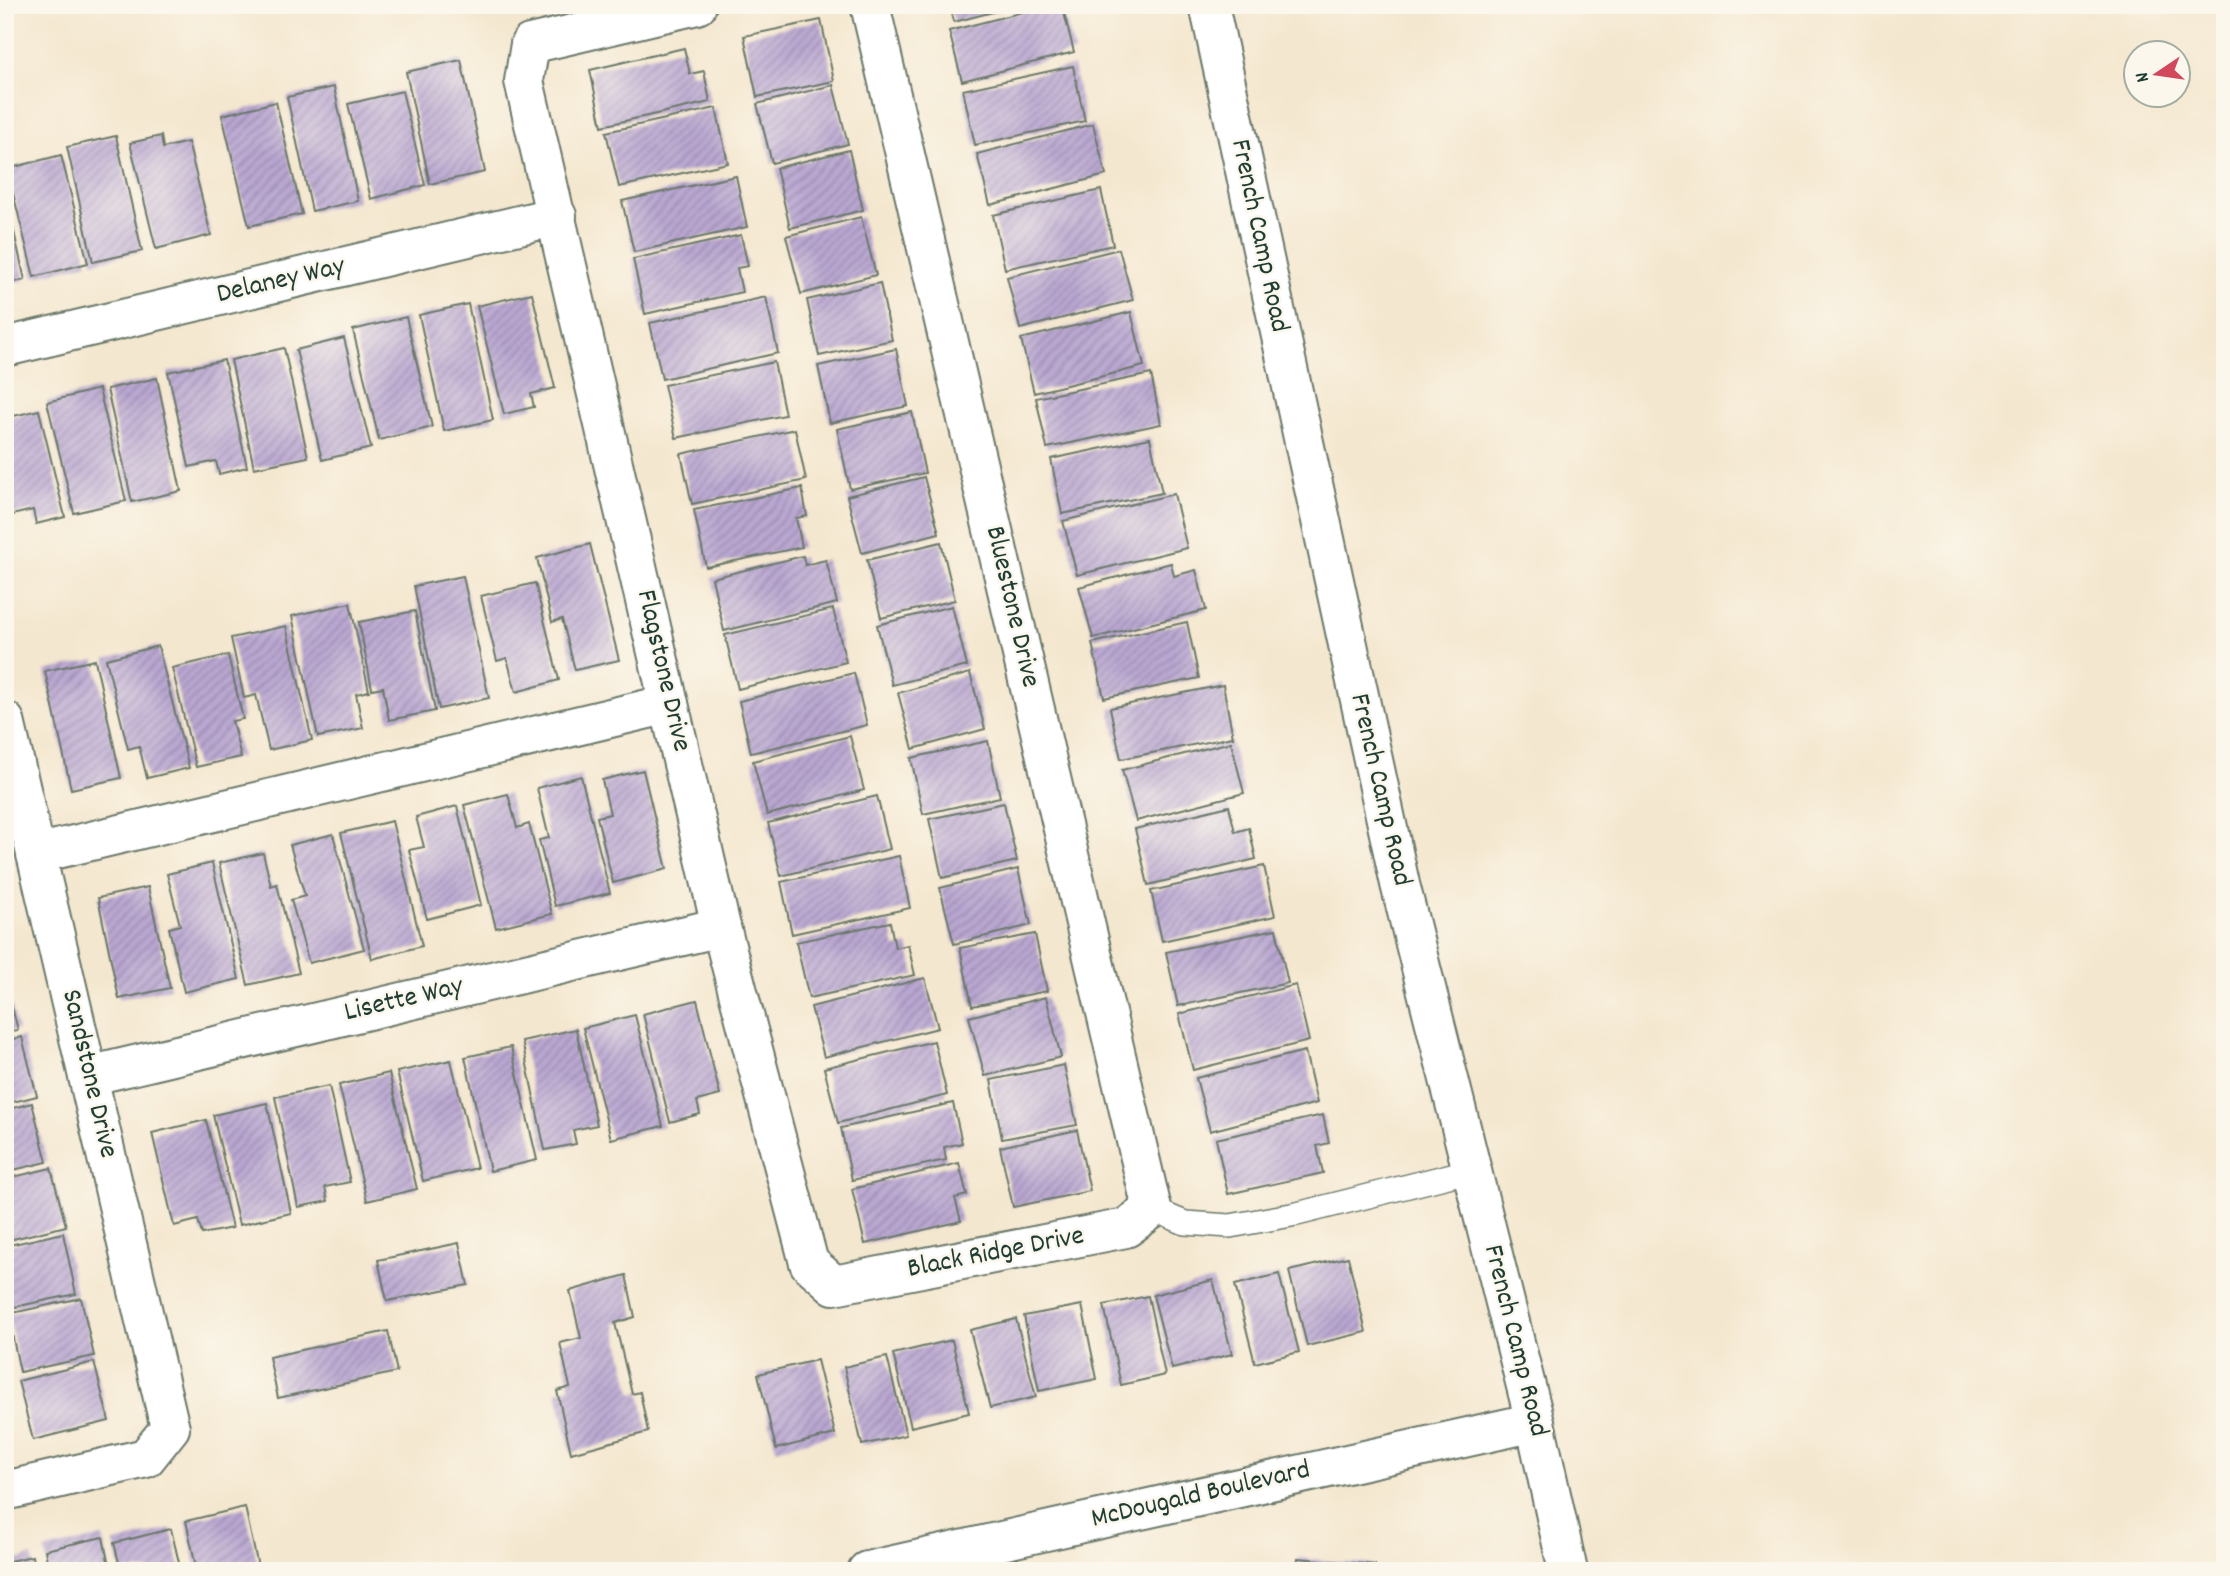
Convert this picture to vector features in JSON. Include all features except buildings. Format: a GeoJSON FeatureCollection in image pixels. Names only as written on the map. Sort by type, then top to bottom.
{"type":"FeatureCollection","features":[{"type":"Feature","properties":{"kind":"street","name":"Flagstone Drive"},"geometry":{"type":"LineString","coordinates":[[697,5],[530,44],[524,80],[720,927],[809,1263],[834,1285]]}},
{"type":"Feature","properties":{"kind":"street","name":"Bluestone Drive"},"geometry":{"type":"LineString","coordinates":[[870,5],[1152,1209]]}},
{"type":"Feature","properties":{"kind":"street","name":"French Camp Road"},"geometry":{"type":"LineString","coordinates":[[1209,5],[1400,884],[1535,1422],[1568,1571]]}},
{"type":"Feature","properties":{"kind":"street","name":"Delaney Way"},"geometry":{"type":"LineString","coordinates":[[5,347],[556,216]]}},
{"type":"Feature","properties":{"kind":"street"},"geometry":{"type":"LineString","coordinates":[[36,854],[669,704]]}},
{"type":"Feature","properties":{"kind":"street","name":"Sandstone Drive"},"geometry":{"type":"LineString","coordinates":[[5,721],[170,1428],[146,1458],[5,1491]]}},
{"type":"Feature","properties":{"kind":"street","name":"Lisette Way"},"geometry":{"type":"LineString","coordinates":[[88,1076],[720,927]]}},
{"type":"Feature","properties":{"kind":"street","name":"Black Ridge Drive"},"geometry":{"type":"LineString","coordinates":[[834,1285],[1126,1228],[1152,1209]]}},
{"type":"Feature","properties":{"kind":"street","name":"McDougald Boulevard"},"geometry":{"type":"LineString","coordinates":[[867,1571],[1535,1422]]}},
{"type":"Feature","properties":{"kind":"lane"},"geometry":{"type":"LineString","coordinates":[[1152,1209],[1185,1223],[1230,1226],[1297,1214],[1472,1170]]}}]}
